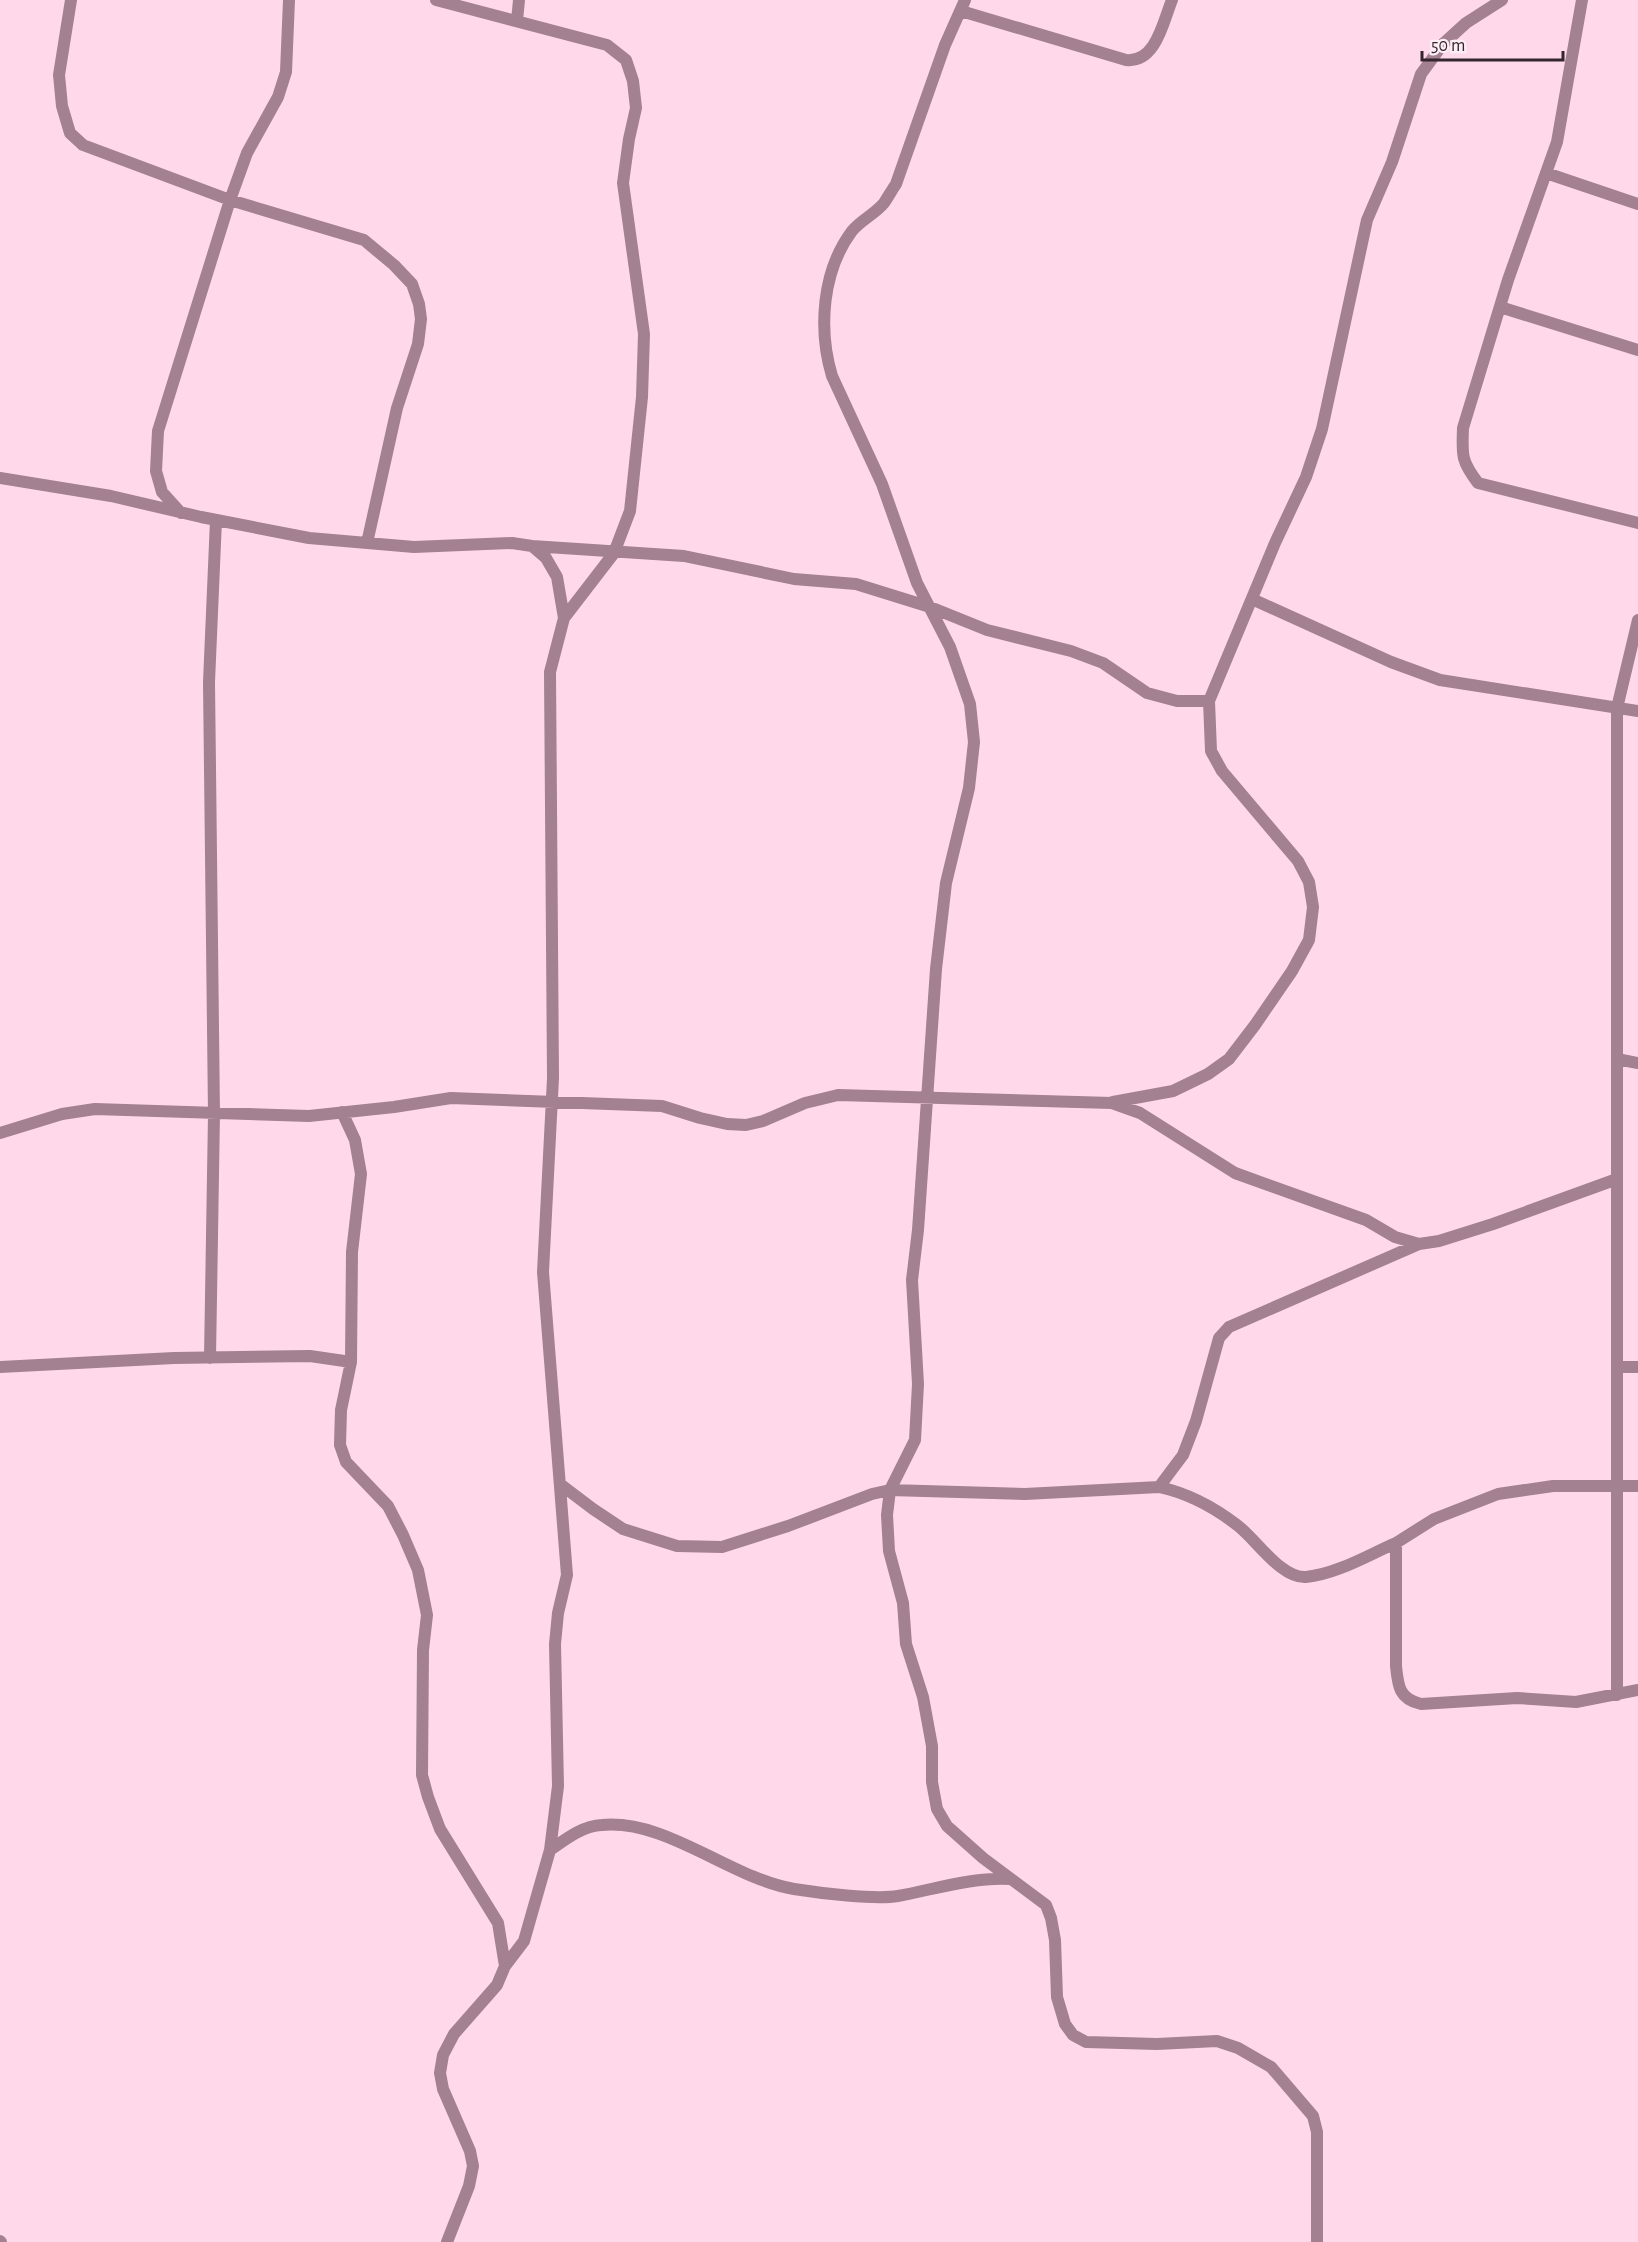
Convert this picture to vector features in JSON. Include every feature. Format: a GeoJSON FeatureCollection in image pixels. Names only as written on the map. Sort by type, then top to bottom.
{"type":"FeatureCollection","features":[{"type":"Feature","properties":{"kind":"street"},"geometry":{"type":"LineString","coordinates":[[71,0],[59,75],[62,106],[70,133],[83,145],[230,201],[364,240],[394,265],[412,284],[421,319],[418,344],[397,408],[367,543]]}},
{"type":"Feature","properties":{"kind":"street"},"geometry":{"type":"LineString","coordinates":[[181,513],[162,492],[156,471],[158,431],[247,153],[278,97],[286,72],[290,0]]}},
{"type":"Feature","properties":{"kind":"street"},"geometry":{"type":"LineString","coordinates":[[436,0],[607,45],[626,60],[633,81],[636,108],[628,139],[623,183],[644,334],[642,397],[630,511],[615,553],[564,618],[550,672],[552,1102],[543,1272],[567,1575],[558,1613],[555,1644],[558,1786],[550,1850],[524,1941],[505,1966],[497,1984],[454,2034],[443,2055],[440,2073],[443,2089],[470,2151],[473,2166],[469,2186],[447,2242]]}},
{"type":"Feature","properties":{"kind":"street"},"geometry":{"type":"LineString","coordinates":[[517,21],[519,0]]}},
{"type":"Feature","properties":{"kind":"street"},"geometry":{"type":"LineString","coordinates":[[1172,0],[1154,46],[1144,57],[1135,61],[963,6],[945,45],[896,184],[883,204],[854,228],[837,254],[828,287],[824,331],[827,359],[832,376],[882,484],[917,583],[950,647],[970,704],[974,742],[969,788],[946,883],[936,969],[918,1230],[912,1280],[918,1384],[915,1440],[890,1490],[887,1515],[889,1551],[903,1603],[906,1644],[922,1697],[932,1746],[932,1782],[937,1809],[947,1826],[983,1858],[1046,1905],[1055,1940],[1057,1997],[1065,2024],[1072,2035],[1086,2042],[1157,2044],[1217,2041],[1238,2048],[1271,2067],[1313,2116],[1317,2132],[1317,2242]]}},
{"type":"Feature","properties":{"kind":"street"},"geometry":{"type":"LineString","coordinates":[[0,1133],[62,1114],[95,1109],[309,1116],[452,1098],[662,1106],[727,1124],[746,1125],[763,1121],[805,1102],[838,1095],[1112,1103],[1173,1091],[1208,1074],[1229,1059],[1256,1025],[1292,971],[1309,940],[1313,908],[1309,882],[1298,861],[1222,771],[1211,751],[1209,701],[1306,477],[1322,429],[1367,220],[1392,162],[1421,74],[1443,44],[1466,22],[1502,0]]}},
{"type":"Feature","properties":{"kind":"street"},"geometry":{"type":"LineString","coordinates":[[1582,0],[1557,142],[1500,307],[1463,428],[1462,451],[1466,467],[1478,483],[1638,523]]}},
{"type":"Feature","properties":{"kind":"street"},"geometry":{"type":"LineString","coordinates":[[1546,173],[1638,204]]}},
{"type":"Feature","properties":{"kind":"street"},"geometry":{"type":"LineString","coordinates":[[1500,307],[1638,350]]}},
{"type":"Feature","properties":{"kind":"street"},"geometry":{"type":"LineString","coordinates":[[0,478],[111,496],[181,513],[309,538],[414,547],[512,543],[615,553],[684,556],[794,579],[856,584],[930,608],[987,630],[1071,651],[1103,663],[1147,693],[1177,701],[1209,701]]}},
{"type":"Feature","properties":{"kind":"street"},"geometry":{"type":"LineString","coordinates":[[210,1358],[214,1114],[209,682],[216,520]]}},
{"type":"Feature","properties":{"kind":"street"},"geometry":{"type":"LineString","coordinates":[[532,546],[546,558],[557,577],[564,618]]}},
{"type":"Feature","properties":{"kind":"street"},"geometry":{"type":"LineString","coordinates":[[1252,599],[1391,662],[1440,680],[1505,692],[1638,711]]}},
{"type":"Feature","properties":{"kind":"street"},"geometry":{"type":"LineString","coordinates":[[1617,1695],[1617,708],[1638,620]]}},
{"type":"Feature","properties":{"kind":"street"},"geometry":{"type":"LineString","coordinates":[[1617,1059],[1638,1063]]}},
{"type":"Feature","properties":{"kind":"street"},"geometry":{"type":"LineString","coordinates":[[1112,1103],[1140,1113],[1235,1173],[1366,1220],[1395,1237],[1419,1244]]}},
{"type":"Feature","properties":{"kind":"street"},"geometry":{"type":"LineString","coordinates":[[342,1112],[356,1140],[361,1174],[352,1252],[351,1362],[341,1410],[340,1444],[346,1462],[388,1506],[418,1570],[427,1615],[423,1650],[422,1775],[440,1828],[498,1923],[505,1966]]}},
{"type":"Feature","properties":{"kind":"street"},"geometry":{"type":"LineString","coordinates":[[1159,1487],[1183,1455],[1196,1420],[1219,1338],[1229,1327],[1419,1244],[1439,1241],[1494,1224],[1617,1179]]}},
{"type":"Feature","properties":{"kind":"street"},"geometry":{"type":"LineString","coordinates":[[0,1366],[310,1356],[351,1362]]}},
{"type":"Feature","properties":{"kind":"street"},"geometry":{"type":"LineString","coordinates":[[1617,1367],[1638,1367]]}},
{"type":"Feature","properties":{"kind":"street"},"geometry":{"type":"LineString","coordinates":[[560,1484],[623,1529],[677,1546],[722,1547],[788,1526],[872,1494],[890,1490],[1025,1494],[1159,1487],[1177,1491],[1216,1511],[1239,1526],[1290,1573],[1304,1577],[1332,1570],[1396,1543],[1434,1519],[1498,1494],[1553,1486],[1638,1486]]}},
{"type":"Feature","properties":{"kind":"street"},"geometry":{"type":"LineString","coordinates":[[1396,1543],[1396,1666],[1402,1694],[1410,1702],[1421,1704],[1517,1698],[1576,1702],[1638,1690]]}},
{"type":"Feature","properties":{"kind":"street"},"geometry":{"type":"LineString","coordinates":[[550,1850],[586,1828],[602,1825],[634,1826],[662,1835],[764,1882],[794,1889],[896,1896],[989,1878],[1011,1879]]}}]}
